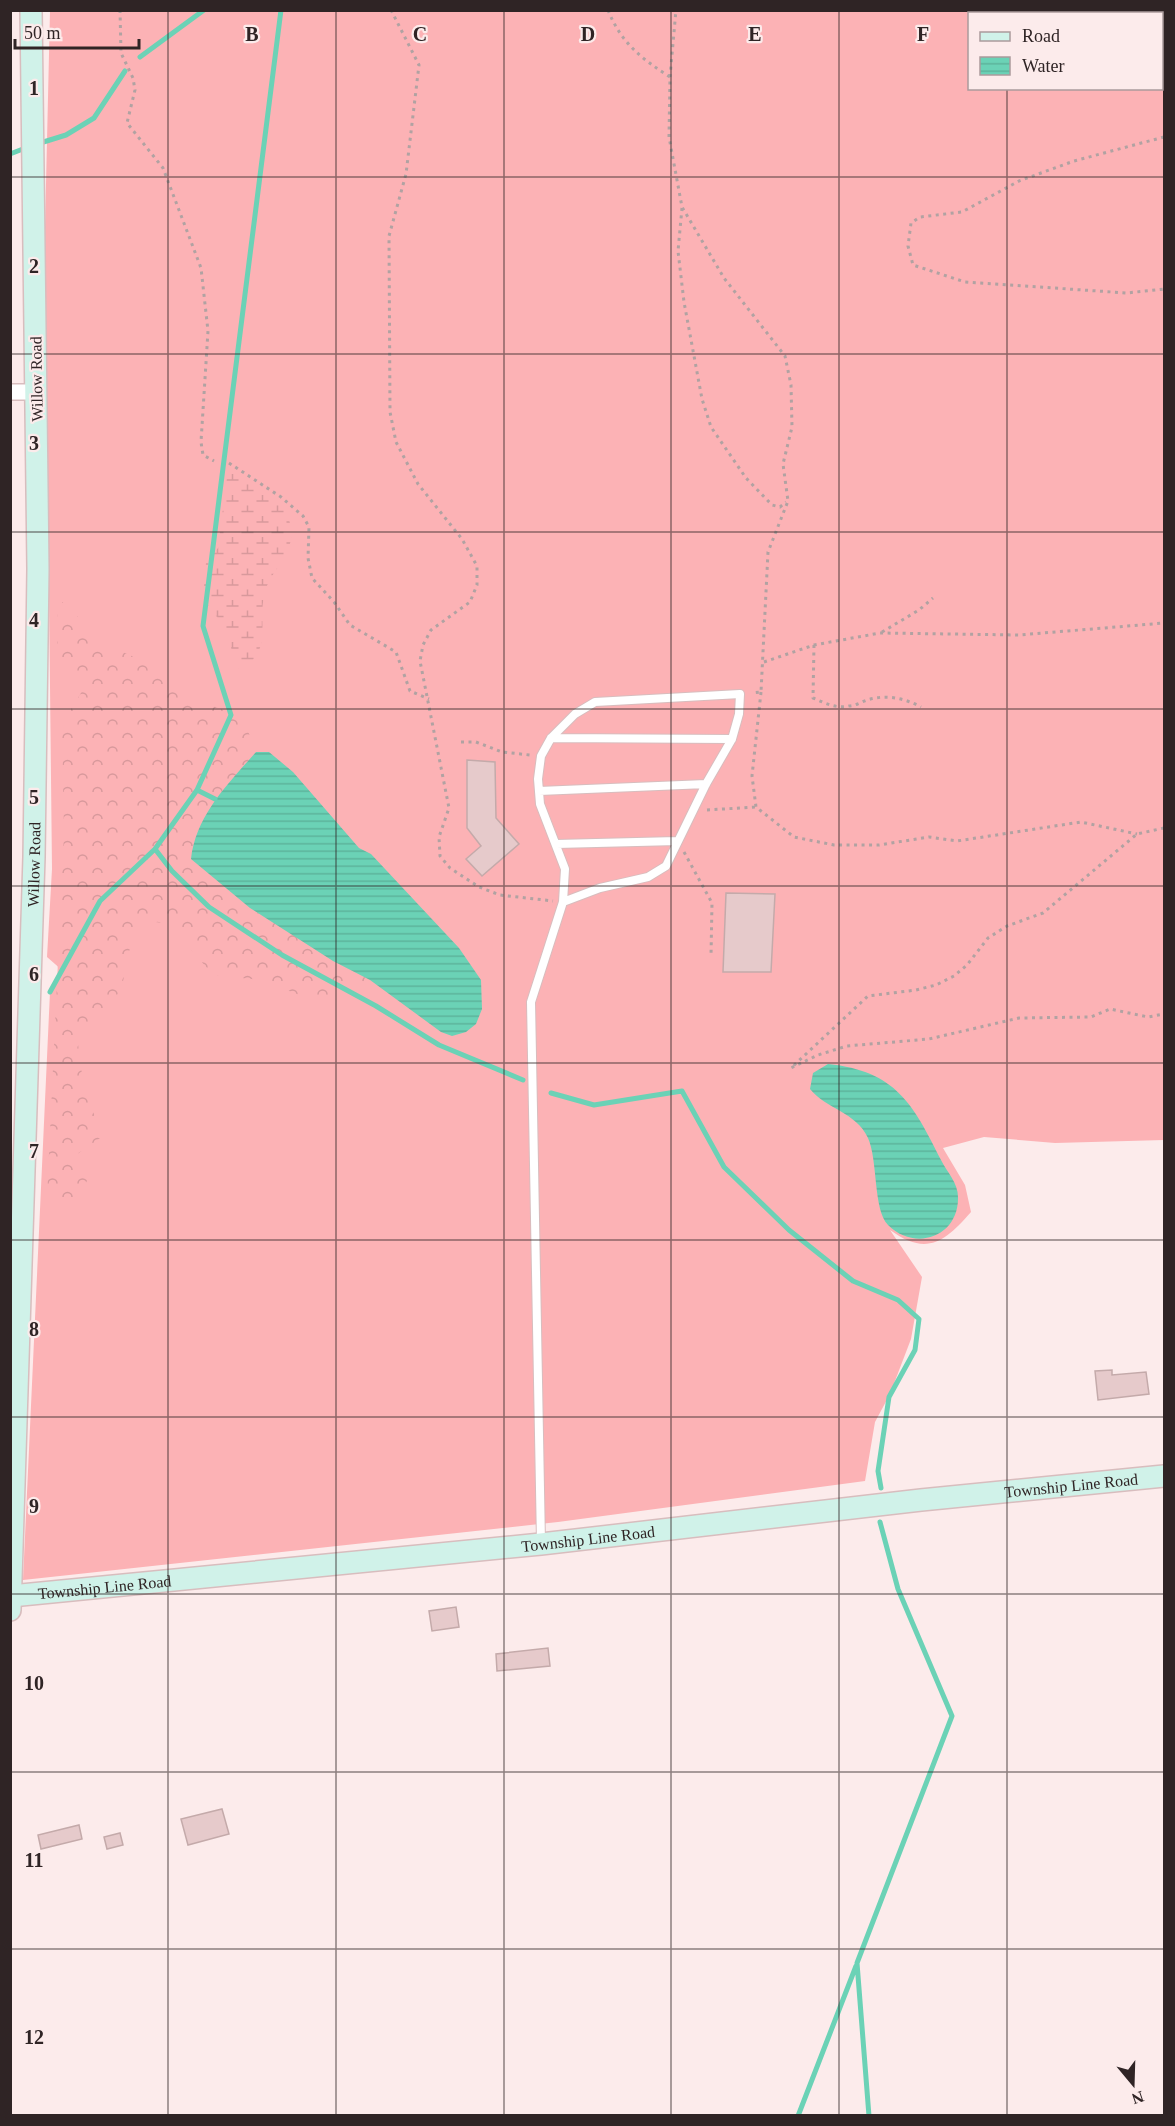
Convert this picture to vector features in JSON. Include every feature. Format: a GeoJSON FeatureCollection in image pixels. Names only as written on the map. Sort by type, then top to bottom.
{"type":"FeatureCollection","features":[{"type":"Feature","properties":{"kind":"street","name":"Willow Road"},"geometry":{"type":"LineString","coordinates":[[11,1603],[16,1184],[34,857],[38,569],[32,10]]}},
{"type":"Feature","properties":{"kind":"street"},"geometry":{"type":"LineString","coordinates":[[10,392],[36,392]]}},
{"type":"Feature","properties":{"kind":"street","name":"Township Line Road"},"geometry":{"type":"LineString","coordinates":[[11,1603],[910,1501],[1164,1476]]}},
{"type":"Feature","properties":{"kind":"lane"},"geometry":{"type":"LineString","coordinates":[[541,1544],[531,1002],[563,902],[565,869],[548,827],[539,791],[541,756],[551,738],[575,714],[595,702],[740,694],[739,714],[732,739],[706,784],[666,866],[648,877],[600,888],[563,902]]}},
{"type":"Feature","properties":{"kind":"lane"},"geometry":{"type":"LineString","coordinates":[[551,738],[732,739]]}},
{"type":"Feature","properties":{"kind":"lane"},"geometry":{"type":"LineString","coordinates":[[539,791],[706,784]]}},
{"type":"Feature","properties":{"kind":"lane"},"geometry":{"type":"LineString","coordinates":[[556,844],[677,841]]}},
{"type":"Feature","properties":{"kind":"path"},"geometry":{"type":"LineString","coordinates":[[120,10],[121,53],[135,90],[127,123],[163,168],[201,268],[208,331],[201,442],[203,455],[214,461]]}},
{"type":"Feature","properties":{"kind":"path"},"geometry":{"type":"LineString","coordinates":[[391,10],[419,65],[406,174],[389,236],[390,412],[396,442],[418,483],[462,539],[477,566],[477,585],[470,602],[431,630],[423,645],[420,661],[449,808],[440,837],[440,856],[465,878],[500,895],[563,902]]}},
{"type":"Feature","properties":{"kind":"path"},"geometry":{"type":"LineString","coordinates":[[608,10],[623,41],[642,59],[670,77]]}},
{"type":"Feature","properties":{"kind":"path"},"geometry":{"type":"LineString","coordinates":[[676,10],[670,77],[669,137],[682,207],[678,251],[684,302],[702,399],[711,427],[746,478],[772,505],[780,507],[788,501]]}},
{"type":"Feature","properties":{"kind":"path"},"geometry":{"type":"LineString","coordinates":[[1164,137],[1074,161],[1030,177],[962,212],[920,216],[911,223],[908,246],[913,265],[965,282],[1127,293],[1164,289]]}},
{"type":"Feature","properties":{"kind":"path"},"geometry":{"type":"LineString","coordinates":[[682,207],[724,278],[785,356],[793,411],[783,464],[788,501],[768,552],[764,662],[752,776],[756,807]]}},
{"type":"Feature","properties":{"kind":"path"},"geometry":{"type":"LineString","coordinates":[[229,463],[281,497],[303,516],[309,527],[308,558],[312,578],[334,602],[350,625],[396,652],[410,691],[429,699]]}},
{"type":"Feature","properties":{"kind":"path"},"geometry":{"type":"LineString","coordinates":[[880,633],[919,610],[933,598]]}},
{"type":"Feature","properties":{"kind":"path"},"geometry":{"type":"LineString","coordinates":[[764,662],[814,645],[880,633],[1029,635],[1164,623]]}},
{"type":"Feature","properties":{"kind":"path"},"geometry":{"type":"LineString","coordinates":[[814,645],[813,698],[832,706],[849,706],[870,699],[892,697],[908,699],[921,707]]}},
{"type":"Feature","properties":{"kind":"path"},"geometry":{"type":"LineString","coordinates":[[740,694],[761,692]]}},
{"type":"Feature","properties":{"kind":"path"},"geometry":{"type":"LineString","coordinates":[[461,742],[476,742],[502,752],[541,756]]}},
{"type":"Feature","properties":{"kind":"path"},"geometry":{"type":"LineString","coordinates":[[694,811],[756,807],[794,837],[834,845],[879,845],[929,837],[957,841],[1081,822],[1137,834],[1164,828]]}},
{"type":"Feature","properties":{"kind":"path"},"geometry":{"type":"LineString","coordinates":[[1137,834],[1042,913],[1007,926],[988,938],[967,965],[954,976],[936,985],[916,990],[868,996],[791,1068],[818,1055],[847,1047],[928,1039],[1018,1018],[1091,1017],[1110,1009],[1148,1017],[1164,1014]]}},
{"type":"Feature","properties":{"kind":"path"},"geometry":{"type":"LineString","coordinates":[[677,841],[712,903],[711,956]]}},
{"type":"Feature","properties":{"kind":"green space"},"geometry":{"type":"Polygon","coordinates":[[[50,11],[1164,11],[1164,1140],[1055,1143],[984,1137],[943,1148],[965,1185],[971,1212],[952,1232],[934,1242],[914,1243],[890,1230],[922,1277],[911,1339],[890,1394],[875,1422],[865,1481],[558,1522],[23,1580],[50,992],[63,971],[47,957],[52,869],[45,227],[50,11]]]}},
{"type":"Feature","properties":{"kind":"green space"},"geometry":{"type":"Polygon","coordinates":[[[228,468],[265,490],[276,500],[285,511],[290,524],[291,537],[287,552],[265,592],[261,644],[258,653],[241,671],[234,662],[228,632],[203,598],[206,563],[218,548],[228,468]]]}},
{"type":"Feature","properties":{"kind":"green space"},"geometry":{"type":"Polygon","coordinates":[[[58,598],[108,645],[153,666],[166,687],[243,718],[256,752],[215,799],[193,838],[333,961],[370,980],[315,1001],[261,980],[213,975],[169,924],[136,919],[122,986],[104,1020],[78,1044],[84,1090],[103,1136],[73,1157],[88,1179],[74,1204],[47,1196],[64,834],[62,724],[84,688],[57,663],[58,598]]]}},
{"type":"Feature","properties":{"kind":"water"},"geometry":{"type":"Polygon","coordinates":[[[256,752],[269,752],[293,772],[359,848],[371,854],[459,948],[481,980],[482,1009],[476,1024],[466,1032],[452,1036],[441,1032],[370,980],[333,961],[250,908],[191,859],[199,828],[206,814],[224,788],[256,752]]]}},
{"type":"Feature","properties":{"kind":"water"},"geometry":{"type":"Polygon","coordinates":[[[828,1064],[870,1074],[900,1094],[911,1107],[958,1192],[956,1211],[951,1222],[943,1231],[922,1239],[910,1238],[888,1225],[883,1218],[871,1147],[863,1129],[849,1116],[824,1101],[810,1089],[813,1073],[828,1064]]]}},
{"type":"Feature","properties":{"kind":"building"},"geometry":{"type":"Polygon","coordinates":[[[467,760],[495,762],[496,818],[519,844],[482,876],[466,859],[481,846],[467,828],[467,760]]]}},
{"type":"Feature","properties":{"kind":"building"},"geometry":{"type":"Polygon","coordinates":[[[726,893],[775,894],[771,972],[723,972],[726,893]]]}},
{"type":"Feature","properties":{"kind":"building"},"geometry":{"type":"Polygon","coordinates":[[[1112,1370],[1112,1375],[1146,1372],[1149,1394],[1098,1400],[1095,1371],[1112,1370]]]}},
{"type":"Feature","properties":{"kind":"building"},"geometry":{"type":"Polygon","coordinates":[[[456,1607],[459,1627],[432,1631],[429,1611],[456,1607]]]}},
{"type":"Feature","properties":{"kind":"building"},"geometry":{"type":"Polygon","coordinates":[[[548,1648],[550,1666],[497,1671],[496,1654],[548,1648]]]}},
{"type":"Feature","properties":{"kind":"building"},"geometry":{"type":"Polygon","coordinates":[[[222,1809],[229,1834],[188,1845],[181,1819],[222,1809]]]}},
{"type":"Feature","properties":{"kind":"building"},"geometry":{"type":"Polygon","coordinates":[[[79,1825],[82,1839],[41,1849],[38,1835],[79,1825]]]}},
{"type":"Feature","properties":{"kind":"building"},"geometry":{"type":"Polygon","coordinates":[[[120,1833],[123,1845],[107,1849],[104,1837],[120,1833]]]}},
{"type":"Feature","properties":{"kind":"waterway"},"geometry":{"type":"LineString","coordinates":[[140,57],[204,10]]}},
{"type":"Feature","properties":{"kind":"waterway"},"geometry":{"type":"LineString","coordinates":[[197,790],[231,715],[203,626],[281,10]]}},
{"type":"Feature","properties":{"kind":"waterway"},"geometry":{"type":"LineString","coordinates":[[37,144],[66,135],[94,118],[125,71]]}},
{"type":"Feature","properties":{"kind":"waterway"},"geometry":{"type":"LineString","coordinates":[[10,154],[28,147]]}},
{"type":"Feature","properties":{"kind":"waterway"},"geometry":{"type":"LineString","coordinates":[[50,992],[100,901],[155,849],[197,790],[215,799]]}},
{"type":"Feature","properties":{"kind":"waterway"},"geometry":{"type":"LineString","coordinates":[[155,849],[172,871],[209,907],[282,955],[376,1006],[439,1045],[523,1080]]}},
{"type":"Feature","properties":{"kind":"waterway"},"geometry":{"type":"LineString","coordinates":[[551,1093],[594,1105],[682,1091],[724,1167],[789,1230],[853,1281],[898,1300],[919,1319],[915,1350],[889,1397],[878,1471],[881,1488]]}},
{"type":"Feature","properties":{"kind":"waterway"},"geometry":{"type":"LineString","coordinates":[[869,2116],[857,1963],[952,1716],[898,1589],[880,1522]]}},
{"type":"Feature","properties":{"kind":"waterway"},"geometry":{"type":"LineString","coordinates":[[798,2116],[856,1966]]}}]}
